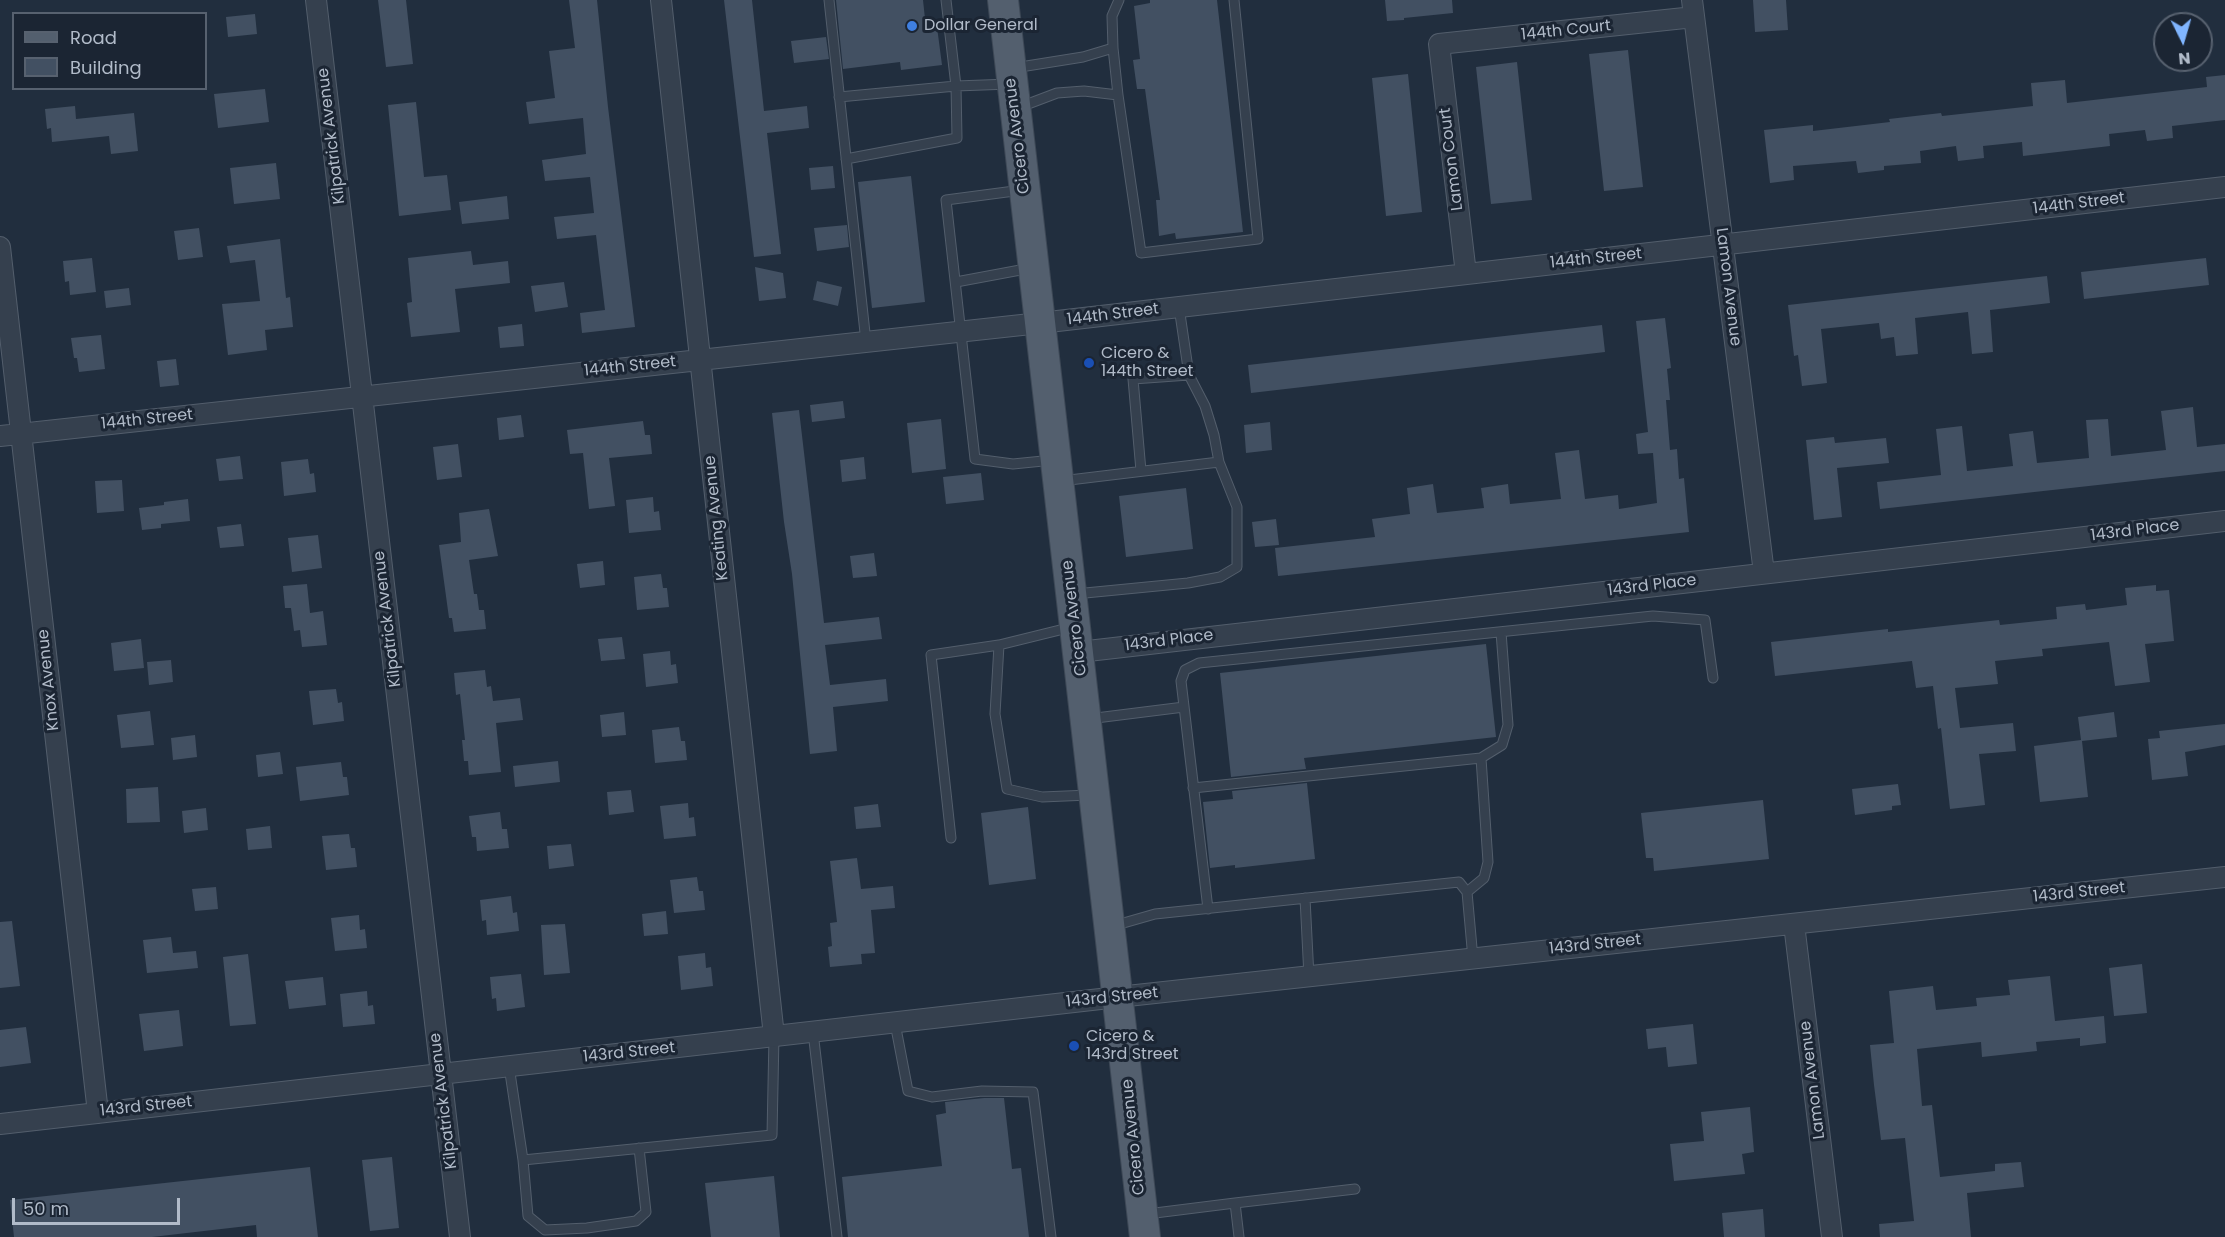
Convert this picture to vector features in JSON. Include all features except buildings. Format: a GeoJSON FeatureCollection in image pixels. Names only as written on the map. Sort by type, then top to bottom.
{"type":"FeatureCollection","features":[{"type":"Feature","properties":{"kind":"main road","name":"Cicero Avenue"},"geometry":{"type":"LineString","coordinates":[[1003,0],[1144,1226]]}},
{"type":"Feature","properties":{"kind":"street","name":"Kilpatrick Avenue"},"geometry":{"type":"LineString","coordinates":[[316,0],[460,1237]]}},
{"type":"Feature","properties":{"kind":"street","name":"Keating Avenue"},"geometry":{"type":"LineString","coordinates":[[661,0],[774,1036]]}},
{"type":"Feature","properties":{"kind":"street","name":"144th Court"},"geometry":{"type":"LineString","coordinates":[[1439,44],[1693,9]]}},
{"type":"Feature","properties":{"kind":"street","name":"Lamon Avenue"},"geometry":{"type":"LineString","coordinates":[[1693,9],[1764,573]]}},
{"type":"Feature","properties":{"kind":"street","name":"Lamon Court"},"geometry":{"type":"LineString","coordinates":[[1439,44],[1466,274]]}},
{"type":"Feature","properties":{"kind":"street","name":"144th Street"},"geometry":{"type":"LineString","coordinates":[[0,436],[362,395],[961,332],[2225,187]]}},
{"type":"Feature","properties":{"kind":"street","name":"Knox Avenue"},"geometry":{"type":"LineString","coordinates":[[0,247],[98,1113]]}},
{"type":"Feature","properties":{"kind":"street","name":"143rd Place"},"geometry":{"type":"LineString","coordinates":[[1077,639],[1764,573],[2225,521]]}},
{"type":"Feature","properties":{"kind":"street","name":"143rd Street"},"geometry":{"type":"LineString","coordinates":[[0,1124],[774,1036],[2225,877]]}},
{"type":"Feature","properties":{"kind":"street","name":"Lamon Avenue"},"geometry":{"type":"LineString","coordinates":[[1794,924],[1832,1237]]}},
{"type":"Feature","properties":{"kind":"lane"},"geometry":{"type":"LineString","coordinates":[[829,0],[866,342]]}},
{"type":"Feature","properties":{"kind":"lane"},"geometry":{"type":"LineString","coordinates":[[846,159],[957,138],[956,86],[946,0]]}},
{"type":"Feature","properties":{"kind":"lane"},"geometry":{"type":"LineString","coordinates":[[1119,0],[1112,16],[1113,48],[1141,253],[1258,239],[1234,0]]}},
{"type":"Feature","properties":{"kind":"lane"},"geometry":{"type":"LineString","coordinates":[[1013,87],[1083,57],[1113,48]]}},
{"type":"Feature","properties":{"kind":"lane"},"geometry":{"type":"LineString","coordinates":[[839,97],[956,86],[1013,87],[1057,93],[1084,91],[1118,95]]}},
{"type":"Feature","properties":{"kind":"lane"},"geometry":{"type":"LineString","coordinates":[[1025,190],[946,200],[975,459],[1057,470],[1141,471],[1219,462]]}},
{"type":"Feature","properties":{"kind":"lane"},"geometry":{"type":"LineString","coordinates":[[956,282],[1034,268]]}},
{"type":"Feature","properties":{"kind":"lane"},"geometry":{"type":"LineString","coordinates":[[1072,594],[1188,583],[1220,577],[1237,567],[1237,507],[1219,462],[1205,406],[1189,375],[1179,307]]}},
{"type":"Feature","properties":{"kind":"lane"},"geometry":{"type":"LineString","coordinates":[[1141,471],[1133,379],[1189,375]]}},
{"type":"Feature","properties":{"kind":"lane"},"geometry":{"type":"LineString","coordinates":[[1208,909],[1181,681],[1185,670],[1199,663],[1653,616],[1705,620],[1713,678]]}},
{"type":"Feature","properties":{"kind":"lane"},"geometry":{"type":"LineString","coordinates":[[1193,788],[1481,758],[1502,745],[1508,725],[1501,632]]}},
{"type":"Feature","properties":{"kind":"lane"},"geometry":{"type":"LineString","coordinates":[[951,838],[931,655],[999,645],[1077,639]]}},
{"type":"Feature","properties":{"kind":"lane"},"geometry":{"type":"LineString","coordinates":[[999,645],[995,714],[1007,789],[1042,797],[1095,795]]}},
{"type":"Feature","properties":{"kind":"lane"},"geometry":{"type":"LineString","coordinates":[[1087,719],[1184,707]]}},
{"type":"Feature","properties":{"kind":"lane"},"geometry":{"type":"LineString","coordinates":[[1467,892],[1484,878],[1488,862],[1481,758]]}},
{"type":"Feature","properties":{"kind":"lane"},"geometry":{"type":"LineString","coordinates":[[1110,927],[1155,914],[1459,882],[1467,892],[1473,959]]}},
{"type":"Feature","properties":{"kind":"lane"},"geometry":{"type":"LineString","coordinates":[[1305,898],[1309,977]]}},
{"type":"Feature","properties":{"kind":"lane"},"geometry":{"type":"LineString","coordinates":[[896,1023],[908,1091],[932,1097],[982,1091],[1033,1092],[1051,1237]]}},
{"type":"Feature","properties":{"kind":"lane"},"geometry":{"type":"LineString","coordinates":[[813,1032],[837,1237]]}},
{"type":"Feature","properties":{"kind":"lane"},"geometry":{"type":"LineString","coordinates":[[523,1160],[772,1135],[774,1036]]}},
{"type":"Feature","properties":{"kind":"lane"},"geometry":{"type":"LineString","coordinates":[[509,1066],[523,1160],[528,1216],[545,1230],[587,1228],[636,1221],[646,1212],[639,1148]]}},
{"type":"Feature","properties":{"kind":"lane"},"geometry":{"type":"LineString","coordinates":[[1144,1226],[1235,1203],[1355,1189]]}},
{"type":"Feature","properties":{"kind":"lane"},"geometry":{"type":"LineString","coordinates":[[1235,1203],[1239,1237]]}},
{"type":"Feature","properties":{"kind":"place","name":"Dollar General"},"geometry":{"type":"Point","coordinates":[912,26]}},
{"type":"Feature","properties":{"kind":"place","name":"Cicero & 144th Street"},"geometry":{"type":"Point","coordinates":[1089,363]}},
{"type":"Feature","properties":{"kind":"place","name":"Cicero & 143rd Street"},"geometry":{"type":"Point","coordinates":[1074,1046]}}]}
